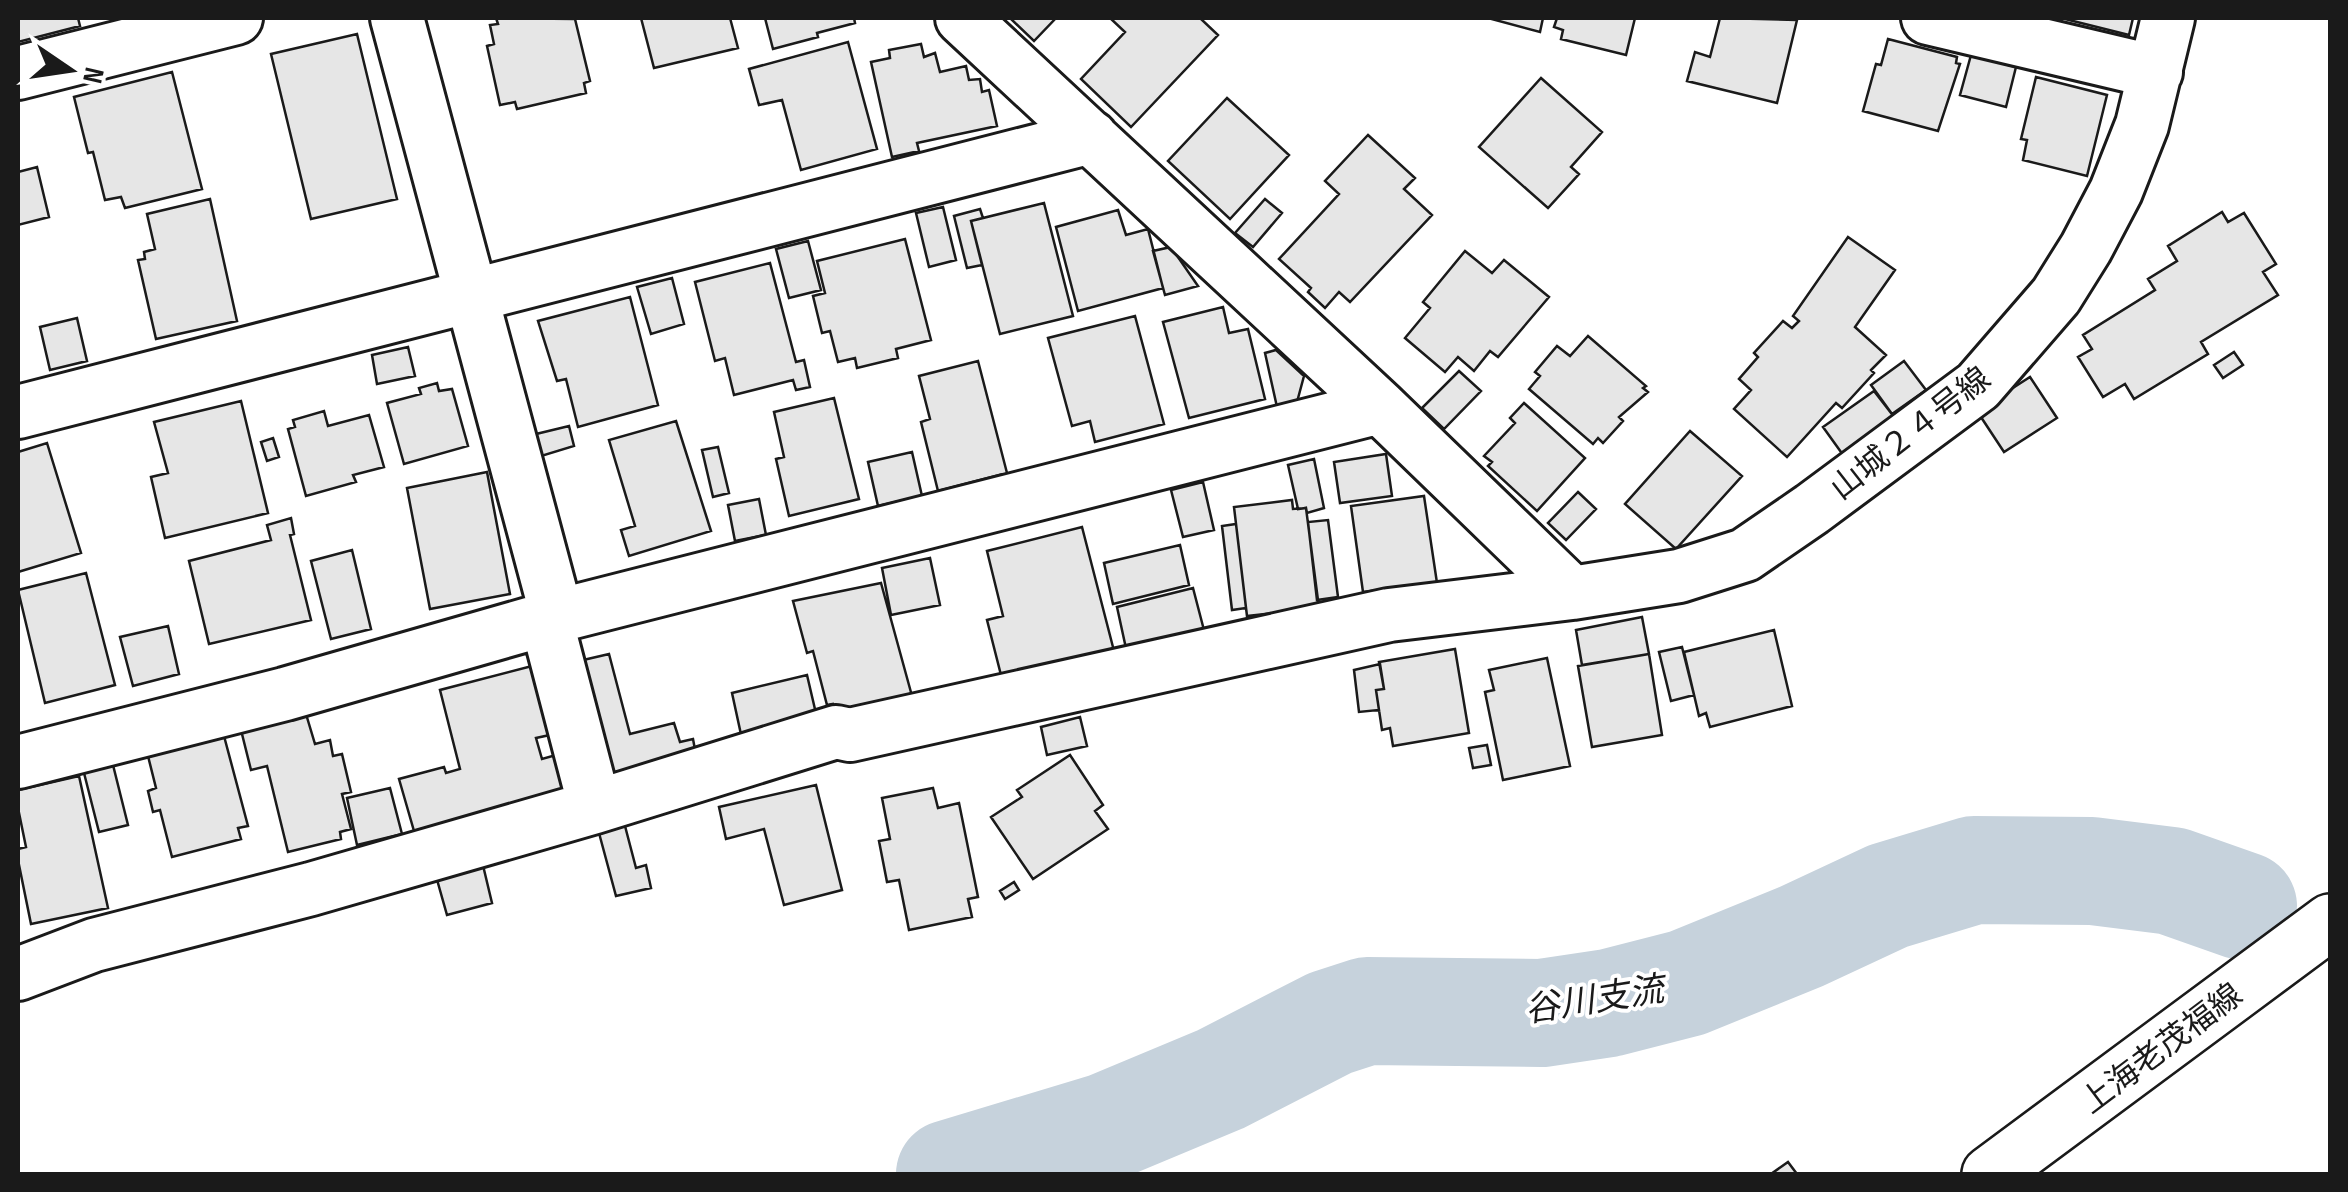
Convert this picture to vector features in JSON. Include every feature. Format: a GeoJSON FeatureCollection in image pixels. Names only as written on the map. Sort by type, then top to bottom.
{"type":"FeatureCollection","features":[{"type":"Feature","properties":{"kind":"main road","name":"上海老茂福線"},"geometry":{"type":"LineString","coordinates":[[1990,1174],[2330,922]]}},
{"type":"Feature","properties":{"kind":"street"},"geometry":{"type":"LineString","coordinates":[[18,73],[236,18]]}},
{"type":"Feature","properties":{"kind":"street"},"geometry":{"type":"LineString","coordinates":[[397,18],[551,617],[595,808]]}},
{"type":"Feature","properties":{"kind":"street"},"geometry":{"type":"LineString","coordinates":[[962,18],[1380,407],[1572,593]]}},
{"type":"Feature","properties":{"kind":"street"},"geometry":{"type":"LineString","coordinates":[[1928,18],[2156,72]]}},
{"type":"Feature","properties":{"kind":"street","name":"山城２４号線"},"geometry":{"type":"LineString","coordinates":[[18,974],[94,946],[595,808],[836,732],[850,735],[1389,615],[1679,576],[1744,555],[1978,386],[2056,296],[2116,191],[2142,125],[2168,18]]}},
{"type":"Feature","properties":{"kind":"street"},"geometry":{"type":"LineString","coordinates":[[18,412],[1091,137]]}},
{"type":"Feature","properties":{"kind":"street"},"geometry":{"type":"LineString","coordinates":[[18,762],[284,694],[551,617],[1380,407]]}},
{"type":"Feature","properties":{"kind":"building"},"geometry":{"type":"Polygon","coordinates":[[[18,18],[78,18],[80,26],[18,42],[18,18]]]}},
{"type":"Feature","properties":{"kind":"building"},"geometry":{"type":"Polygon","coordinates":[[[496,18],[575,19],[590,81],[584,83],[586,93],[517,109],[515,102],[500,105],[487,46],[494,44],[490,25],[498,24],[496,18]]]}},
{"type":"Feature","properties":{"kind":"building"},"geometry":{"type":"Polygon","coordinates":[[[641,18],[730,18],[738,48],[654,68],[641,18]]]}},
{"type":"Feature","properties":{"kind":"building"},"geometry":{"type":"Polygon","coordinates":[[[765,18],[854,18],[855,23],[773,49],[765,18]]]}},
{"type":"Feature","properties":{"kind":"building"},"geometry":{"type":"Polygon","coordinates":[[[1010,18],[1056,18],[1034,41],[1010,18]]]}},
{"type":"Feature","properties":{"kind":"building"},"geometry":{"type":"Polygon","coordinates":[[[1110,18],[1200,18],[1218,35],[1131,127],[1081,79],[1125,32],[1110,18]]]}},
{"type":"Feature","properties":{"kind":"building"},"geometry":{"type":"Polygon","coordinates":[[[1488,18],[1543,18],[1540,32],[1488,18]]]}},
{"type":"Feature","properties":{"kind":"building"},"geometry":{"type":"Polygon","coordinates":[[[1557,18],[1635,18],[1626,55],[1561,39],[1563,30],[1554,27],[1557,18]]]}},
{"type":"Feature","properties":{"kind":"building"},"geometry":{"type":"Polygon","coordinates":[[[1720,18],[1797,20],[1777,103],[1687,81],[1695,52],[1710,57],[1720,18]]]}},
{"type":"Feature","properties":{"kind":"building"},"geometry":{"type":"Polygon","coordinates":[[[2061,18],[2133,18],[2129,35],[2061,18]]]}},
{"type":"Feature","properties":{"kind":"building"},"geometry":{"type":"Polygon","coordinates":[[[357,34],[397,199],[311,219],[271,54],[357,34]]]}},
{"type":"Feature","properties":{"kind":"building"},"geometry":{"type":"Polygon","coordinates":[[[1888,39],[1957,57],[1956,63],[1960,64],[1938,131],[1863,111],[1876,64],[1881,65],[1888,39]]]}},
{"type":"Feature","properties":{"kind":"building"},"geometry":{"type":"Polygon","coordinates":[[[848,42],[877,149],[801,170],[782,100],[759,105],[749,69],[848,42]]]}},
{"type":"Feature","properties":{"kind":"building"},"geometry":{"type":"Polygon","coordinates":[[[921,44],[924,57],[935,53],[940,72],[966,66],[969,80],[980,79],[982,92],[989,90],[997,126],[917,143],[919,151],[892,157],[871,62],[890,58],[889,50],[921,44]]]}},
{"type":"Feature","properties":{"kind":"building"},"geometry":{"type":"Polygon","coordinates":[[[1971,55],[2016,67],[2006,107],[1960,95],[1971,55]]]}},
{"type":"Feature","properties":{"kind":"building"},"geometry":{"type":"Polygon","coordinates":[[[172,72],[202,189],[125,208],[121,197],[105,200],[74,97],[172,72]]]}},
{"type":"Feature","properties":{"kind":"building"},"geometry":{"type":"Polygon","coordinates":[[[2036,77],[2107,95],[2087,176],[2023,160],[2027,140],[2021,139],[2036,77]]]}},
{"type":"Feature","properties":{"kind":"building"},"geometry":{"type":"Polygon","coordinates":[[[1541,78],[1602,132],[1571,167],[1579,174],[1548,208],[1479,147],[1541,78]]]}},
{"type":"Feature","properties":{"kind":"building"},"geometry":{"type":"Polygon","coordinates":[[[1227,98],[1289,155],[1230,219],[1168,161],[1227,98]]]}},
{"type":"Feature","properties":{"kind":"building"},"geometry":{"type":"Polygon","coordinates":[[[1368,135],[1415,178],[1404,189],[1432,215],[1350,302],[1339,292],[1325,308],[1308,292],[1311,288],[1279,259],[1339,194],[1325,181],[1368,135]]]}},
{"type":"Feature","properties":{"kind":"building"},"geometry":{"type":"Polygon","coordinates":[[[37,167],[49,217],[18,225],[18,172],[37,167]]]}},
{"type":"Feature","properties":{"kind":"building"},"geometry":{"type":"Polygon","coordinates":[[[210,199],[237,321],[156,339],[138,260],[145,259],[144,252],[155,249],[147,214],[210,199]]]}},
{"type":"Feature","properties":{"kind":"building"},"geometry":{"type":"Polygon","coordinates":[[[1265,199],[1282,213],[1253,247],[1235,233],[1265,199]]]}},
{"type":"Feature","properties":{"kind":"building"},"geometry":{"type":"Polygon","coordinates":[[[1044,203],[1073,316],[1000,334],[971,221],[1044,203]]]}},
{"type":"Feature","properties":{"kind":"building"},"geometry":{"type":"Polygon","coordinates":[[[943,207],[956,260],[929,267],[916,213],[943,207]]]}},
{"type":"Feature","properties":{"kind":"building"},"geometry":{"type":"Polygon","coordinates":[[[980,209],[983,218],[971,221],[982,265],[967,268],[954,216],[980,209]]]}},
{"type":"Feature","properties":{"kind":"building"},"geometry":{"type":"Polygon","coordinates":[[[1118,210],[1126,235],[1148,229],[1163,288],[1078,311],[1056,227],[1118,210]]]}},
{"type":"Feature","properties":{"kind":"building"},"geometry":{"type":"Polygon","coordinates":[[[2222,212],[2228,222],[2244,213],[2276,264],[2263,272],[2278,295],[2201,342],[2208,354],[2134,399],[2125,384],[2103,397],[2078,357],[2092,349],[2083,335],[2155,290],[2148,279],[2177,261],[2168,246],[2222,212]]]}},
{"type":"Feature","properties":{"kind":"building"},"geometry":{"type":"Polygon","coordinates":[[[1848,237],[1895,270],[1855,327],[1886,355],[1842,408],[1836,403],[1787,457],[1734,409],[1751,390],[1739,379],[1758,357],[1754,353],[1783,321],[1792,328],[1799,321],[1793,316],[1848,237]]]}},
{"type":"Feature","properties":{"kind":"building"},"geometry":{"type":"Polygon","coordinates":[[[905,239],[931,340],[896,349],[898,358],[857,368],[855,358],[838,362],[830,331],[822,333],[813,296],[825,293],[817,261],[905,239]]]}},
{"type":"Feature","properties":{"kind":"building"},"geometry":{"type":"Polygon","coordinates":[[[808,241],[821,290],[789,298],[776,249],[808,241]]]}},
{"type":"Feature","properties":{"kind":"building"},"geometry":{"type":"Polygon","coordinates":[[[1171,247],[1198,286],[1165,295],[1153,251],[1171,247]]]}},
{"type":"Feature","properties":{"kind":"building"},"geometry":{"type":"Polygon","coordinates":[[[1465,251],[1492,273],[1504,260],[1549,297],[1498,357],[1490,351],[1474,371],[1458,357],[1445,372],[1405,338],[1430,308],[1423,302],[1465,251]]]}},
{"type":"Feature","properties":{"kind":"building"},"geometry":{"type":"Polygon","coordinates":[[[770,263],[796,362],[804,360],[810,387],[796,390],[793,380],[734,395],[725,358],[715,361],[695,282],[770,263]]]}},
{"type":"Feature","properties":{"kind":"building"},"geometry":{"type":"Polygon","coordinates":[[[672,278],[684,324],[651,334],[637,287],[672,278]]]}},
{"type":"Feature","properties":{"kind":"building"},"geometry":{"type":"Polygon","coordinates":[[[630,297],[658,405],[578,427],[566,379],[557,381],[538,321],[630,297]]]}},
{"type":"Feature","properties":{"kind":"building"},"geometry":{"type":"Polygon","coordinates":[[[1223,307],[1229,333],[1248,329],[1265,399],[1189,418],[1163,322],[1223,307]]]}},
{"type":"Feature","properties":{"kind":"building"},"geometry":{"type":"Polygon","coordinates":[[[1135,316],[1164,424],[1095,442],[1090,421],[1072,426],[1048,338],[1135,316]]]}},
{"type":"Feature","properties":{"kind":"building"},"geometry":{"type":"Polygon","coordinates":[[[77,318],[87,361],[50,370],[40,327],[77,318]]]}},
{"type":"Feature","properties":{"kind":"building"},"geometry":{"type":"Polygon","coordinates":[[[1588,336],[1646,386],[1643,388],[1648,392],[1619,417],[1623,421],[1603,443],[1598,438],[1593,444],[1529,389],[1540,376],[1535,372],[1557,346],[1570,356],[1588,336]]]}},
{"type":"Feature","properties":{"kind":"building"},"geometry":{"type":"Polygon","coordinates":[[[408,347],[415,376],[377,384],[372,355],[408,347]]]}},
{"type":"Feature","properties":{"kind":"building"},"geometry":{"type":"Polygon","coordinates":[[[1276,350],[1304,376],[1297,402],[1277,407],[1265,353],[1276,350]]]}},
{"type":"Feature","properties":{"kind":"building"},"geometry":{"type":"Polygon","coordinates":[[[2234,352],[2243,365],[2223,378],[2214,365],[2234,352]]]}},
{"type":"Feature","properties":{"kind":"building"},"geometry":{"type":"Polygon","coordinates":[[[978,361],[1007,473],[938,491],[921,422],[930,419],[919,376],[978,361]]]}},
{"type":"Feature","properties":{"kind":"building"},"geometry":{"type":"Polygon","coordinates":[[[1904,361],[1926,390],[1892,414],[1871,385],[1904,361]]]}},
{"type":"Feature","properties":{"kind":"building"},"geometry":{"type":"Polygon","coordinates":[[[1459,371],[1481,391],[1444,429],[1422,408],[1459,371]]]}},
{"type":"Feature","properties":{"kind":"building"},"geometry":{"type":"Polygon","coordinates":[[[2030,377],[2057,418],[2004,452],[1977,411],[2030,377]]]}},
{"type":"Feature","properties":{"kind":"building"},"geometry":{"type":"Polygon","coordinates":[[[437,383],[439,391],[452,389],[468,446],[404,464],[387,403],[421,394],[419,388],[437,383]]]}},
{"type":"Feature","properties":{"kind":"building"},"geometry":{"type":"Polygon","coordinates":[[[1874,391],[1898,422],[1846,459],[1823,427],[1874,391]]]}},
{"type":"Feature","properties":{"kind":"building"},"geometry":{"type":"Polygon","coordinates":[[[834,398],[859,499],[789,516],[776,459],[784,457],[774,412],[834,398]]]}},
{"type":"Feature","properties":{"kind":"building"},"geometry":{"type":"Polygon","coordinates":[[[241,401],[268,513],[165,538],[151,477],[168,473],[154,422],[241,401]]]}},
{"type":"Feature","properties":{"kind":"building"},"geometry":{"type":"Polygon","coordinates":[[[1524,403],[1585,458],[1537,511],[1488,466],[1492,462],[1484,456],[1515,423],[1510,418],[1524,403]]]}},
{"type":"Feature","properties":{"kind":"building"},"geometry":{"type":"Polygon","coordinates":[[[324,411],[328,426],[369,415],[384,467],[353,475],[356,482],[306,496],[288,429],[295,427],[293,420],[324,411]]]}},
{"type":"Feature","properties":{"kind":"building"},"geometry":{"type":"Polygon","coordinates":[[[676,421],[711,531],[629,556],[621,530],[635,526],[609,440],[676,421]]]}},
{"type":"Feature","properties":{"kind":"building"},"geometry":{"type":"Polygon","coordinates":[[[569,426],[574,446],[538,457],[532,435],[569,426]]]}},
{"type":"Feature","properties":{"kind":"building"},"geometry":{"type":"Polygon","coordinates":[[[1690,431],[1742,476],[1676,549],[1625,504],[1690,431]]]}},
{"type":"Feature","properties":{"kind":"building"},"geometry":{"type":"Polygon","coordinates":[[[273,438],[279,457],[267,461],[261,442],[273,438]]]}},
{"type":"Feature","properties":{"kind":"building"},"geometry":{"type":"Polygon","coordinates":[[[47,443],[81,553],[18,572],[18,452],[47,443]]]}},
{"type":"Feature","properties":{"kind":"building"},"geometry":{"type":"Polygon","coordinates":[[[718,447],[729,493],[713,497],[702,450],[718,447]]]}},
{"type":"Feature","properties":{"kind":"building"},"geometry":{"type":"Polygon","coordinates":[[[912,452],[922,496],[878,506],[868,462],[912,452]]]}},
{"type":"Feature","properties":{"kind":"building"},"geometry":{"type":"Polygon","coordinates":[[[1386,454],[1392,496],[1340,503],[1334,462],[1386,454]]]}},
{"type":"Feature","properties":{"kind":"building"},"geometry":{"type":"Polygon","coordinates":[[[1314,459],[1324,508],[1307,513],[1306,508],[1298,509],[1288,465],[1314,459]]]}},
{"type":"Feature","properties":{"kind":"building"},"geometry":{"type":"Polygon","coordinates":[[[487,472],[510,594],[430,609],[407,488],[487,472]]]}},
{"type":"Feature","properties":{"kind":"building"},"geometry":{"type":"Polygon","coordinates":[[[1203,482],[1214,530],[1183,537],[1171,490],[1203,482]]]}},
{"type":"Feature","properties":{"kind":"building"},"geometry":{"type":"Polygon","coordinates":[[[1578,492],[1596,509],[1566,540],[1548,523],[1578,492]]]}},
{"type":"Feature","properties":{"kind":"building"},"geometry":{"type":"Polygon","coordinates":[[[1424,496],[1437,583],[1363,592],[1351,506],[1424,496]]]}},
{"type":"Feature","properties":{"kind":"building"},"geometry":{"type":"Polygon","coordinates":[[[759,499],[766,535],[735,541],[728,505],[759,499]]]}},
{"type":"Feature","properties":{"kind":"building"},"geometry":{"type":"Polygon","coordinates":[[[1292,500],[1293,509],[1306,508],[1319,608],[1247,616],[1234,507],[1292,500]]]}},
{"type":"Feature","properties":{"kind":"building"},"geometry":{"type":"Polygon","coordinates":[[[291,518],[294,534],[290,535],[311,620],[209,644],[189,561],[271,540],[267,525],[291,518]]]}},
{"type":"Feature","properties":{"kind":"building"},"geometry":{"type":"Polygon","coordinates":[[[1328,520],[1338,597],[1317,600],[1308,522],[1328,520]]]}},
{"type":"Feature","properties":{"kind":"building"},"geometry":{"type":"Polygon","coordinates":[[[1236,524],[1246,608],[1232,610],[1222,526],[1236,524]]]}},
{"type":"Feature","properties":{"kind":"building"},"geometry":{"type":"Polygon","coordinates":[[[1082,527],[1114,651],[1002,679],[987,620],[1003,616],[987,551],[1082,527]]]}},
{"type":"Feature","properties":{"kind":"building"},"geometry":{"type":"Polygon","coordinates":[[[1180,545],[1189,585],[1113,604],[1104,563],[1180,545]]]}},
{"type":"Feature","properties":{"kind":"building"},"geometry":{"type":"Polygon","coordinates":[[[352,550],[371,629],[331,639],[311,561],[352,550]]]}},
{"type":"Feature","properties":{"kind":"building"},"geometry":{"type":"Polygon","coordinates":[[[930,558],[940,605],[891,615],[882,568],[930,558]]]}},
{"type":"Feature","properties":{"kind":"building"},"geometry":{"type":"Polygon","coordinates":[[[86,573],[115,685],[45,703],[18,590],[86,573]]]}},
{"type":"Feature","properties":{"kind":"building"},"geometry":{"type":"Polygon","coordinates":[[[881,583],[912,696],[838,715],[833,704],[827,705],[813,651],[807,653],[793,601],[881,583]]]}},
{"type":"Feature","properties":{"kind":"building"},"geometry":{"type":"Polygon","coordinates":[[[1193,588],[1205,634],[1127,653],[1117,607],[1193,588]]]}},
{"type":"Feature","properties":{"kind":"building"},"geometry":{"type":"Polygon","coordinates":[[[1642,617],[1649,654],[1582,665],[1576,630],[1642,617]]]}},
{"type":"Feature","properties":{"kind":"building"},"geometry":{"type":"Polygon","coordinates":[[[168,626],[179,674],[133,686],[120,637],[168,626]]]}},
{"type":"Feature","properties":{"kind":"building"},"geometry":{"type":"Polygon","coordinates":[[[1774,630],[1792,706],[1710,727],[1706,713],[1699,716],[1684,652],[1774,630]]]}},
{"type":"Feature","properties":{"kind":"building"},"geometry":{"type":"Polygon","coordinates":[[[1682,647],[1694,695],[1671,701],[1659,652],[1682,647]]]}},
{"type":"Feature","properties":{"kind":"building"},"geometry":{"type":"Polygon","coordinates":[[[1455,649],[1469,733],[1393,746],[1390,728],[1382,730],[1376,690],[1384,689],[1379,662],[1455,649]]]}},
{"type":"Feature","properties":{"kind":"building"},"geometry":{"type":"Polygon","coordinates":[[[609,654],[630,734],[674,723],[680,742],[693,739],[697,760],[610,779],[579,661],[609,654]]]}},
{"type":"Feature","properties":{"kind":"building"},"geometry":{"type":"Polygon","coordinates":[[[1649,654],[1662,735],[1592,747],[1578,666],[1649,654]]]}},
{"type":"Feature","properties":{"kind":"building"},"geometry":{"type":"Polygon","coordinates":[[[1547,658],[1570,766],[1503,780],[1485,692],[1494,690],[1489,670],[1547,658]]]}},
{"type":"Feature","properties":{"kind":"building"},"geometry":{"type":"Polygon","coordinates":[[[1380,664],[1384,689],[1376,690],[1379,710],[1359,712],[1354,670],[1380,664]]]}},
{"type":"Feature","properties":{"kind":"building"},"geometry":{"type":"Polygon","coordinates":[[[532,666],[559,733],[536,738],[542,759],[563,753],[574,794],[547,795],[414,831],[399,779],[444,767],[446,773],[460,769],[440,690],[532,666]]]}},
{"type":"Feature","properties":{"kind":"building"},"geometry":{"type":"Polygon","coordinates":[[[807,675],[818,722],[742,739],[732,693],[807,675]]]}},
{"type":"Feature","properties":{"kind":"building"},"geometry":{"type":"Polygon","coordinates":[[[306,714],[315,744],[330,740],[333,756],[342,754],[351,792],[342,794],[351,829],[340,832],[341,839],[288,852],[267,766],[251,770],[241,730],[306,714]]]}},
{"type":"Feature","properties":{"kind":"building"},"geometry":{"type":"Polygon","coordinates":[[[1080,717],[1087,746],[1047,755],[1041,727],[1080,717]]]}},
{"type":"Feature","properties":{"kind":"building"},"geometry":{"type":"Polygon","coordinates":[[[224,736],[248,826],[238,828],[241,839],[172,857],[160,810],[153,812],[148,791],[156,788],[148,756],[224,736]]]}},
{"type":"Feature","properties":{"kind":"building"},"geometry":{"type":"Polygon","coordinates":[[[1487,745],[1491,765],[1473,768],[1469,748],[1487,745]]]}},
{"type":"Feature","properties":{"kind":"building"},"geometry":{"type":"Polygon","coordinates":[[[1070,755],[1103,805],[1095,811],[1108,829],[1033,879],[991,817],[1022,797],[1017,790],[1070,755]]]}},
{"type":"Feature","properties":{"kind":"building"},"geometry":{"type":"Polygon","coordinates":[[[113,765],[128,825],[99,832],[84,773],[113,765]]]}},
{"type":"Feature","properties":{"kind":"building"},"geometry":{"type":"Polygon","coordinates":[[[79,776],[108,908],[31,924],[18,860],[18,849],[26,847],[18,790],[79,776]]]}},
{"type":"Feature","properties":{"kind":"building"},"geometry":{"type":"Polygon","coordinates":[[[816,785],[842,890],[784,905],[764,829],[726,839],[719,807],[816,785]]]}},
{"type":"Feature","properties":{"kind":"building"},"geometry":{"type":"Polygon","coordinates":[[[390,788],[402,834],[357,845],[347,798],[390,788]]]}},
{"type":"Feature","properties":{"kind":"building"},"geometry":{"type":"Polygon","coordinates":[[[933,788],[938,808],[959,803],[978,897],[968,899],[972,917],[909,930],[899,880],[887,882],[879,841],[890,839],[882,798],[933,788]]]}},
{"type":"Feature","properties":{"kind":"building"},"geometry":{"type":"Polygon","coordinates":[[[625,826],[636,868],[646,865],[651,888],[616,896],[599,833],[625,826]]]}},
{"type":"Feature","properties":{"kind":"building"},"geometry":{"type":"Polygon","coordinates":[[[481,857],[492,903],[447,915],[434,869],[481,857]]]}},
{"type":"Feature","properties":{"kind":"building"},"geometry":{"type":"Polygon","coordinates":[[[1014,882],[1019,890],[1005,899],[1000,891],[1014,882]]]}},
{"type":"Feature","properties":{"kind":"building"},"geometry":{"type":"Polygon","coordinates":[[[1788,1162],[1797,1174],[1771,1174],[1788,1162]]]}},
{"type":"Feature","properties":{"kind":"waterway","name":"谷川支流"},"geometry":{"type":"LineString","coordinates":[[950,1174],[1106,1127],[1221,1079],[1330,1023],[1367,1011],[1542,1013],[1609,1003],[1687,983],[1888,896],[1974,870],[2092,871],[2172,881],[2243,906]]}}]}
